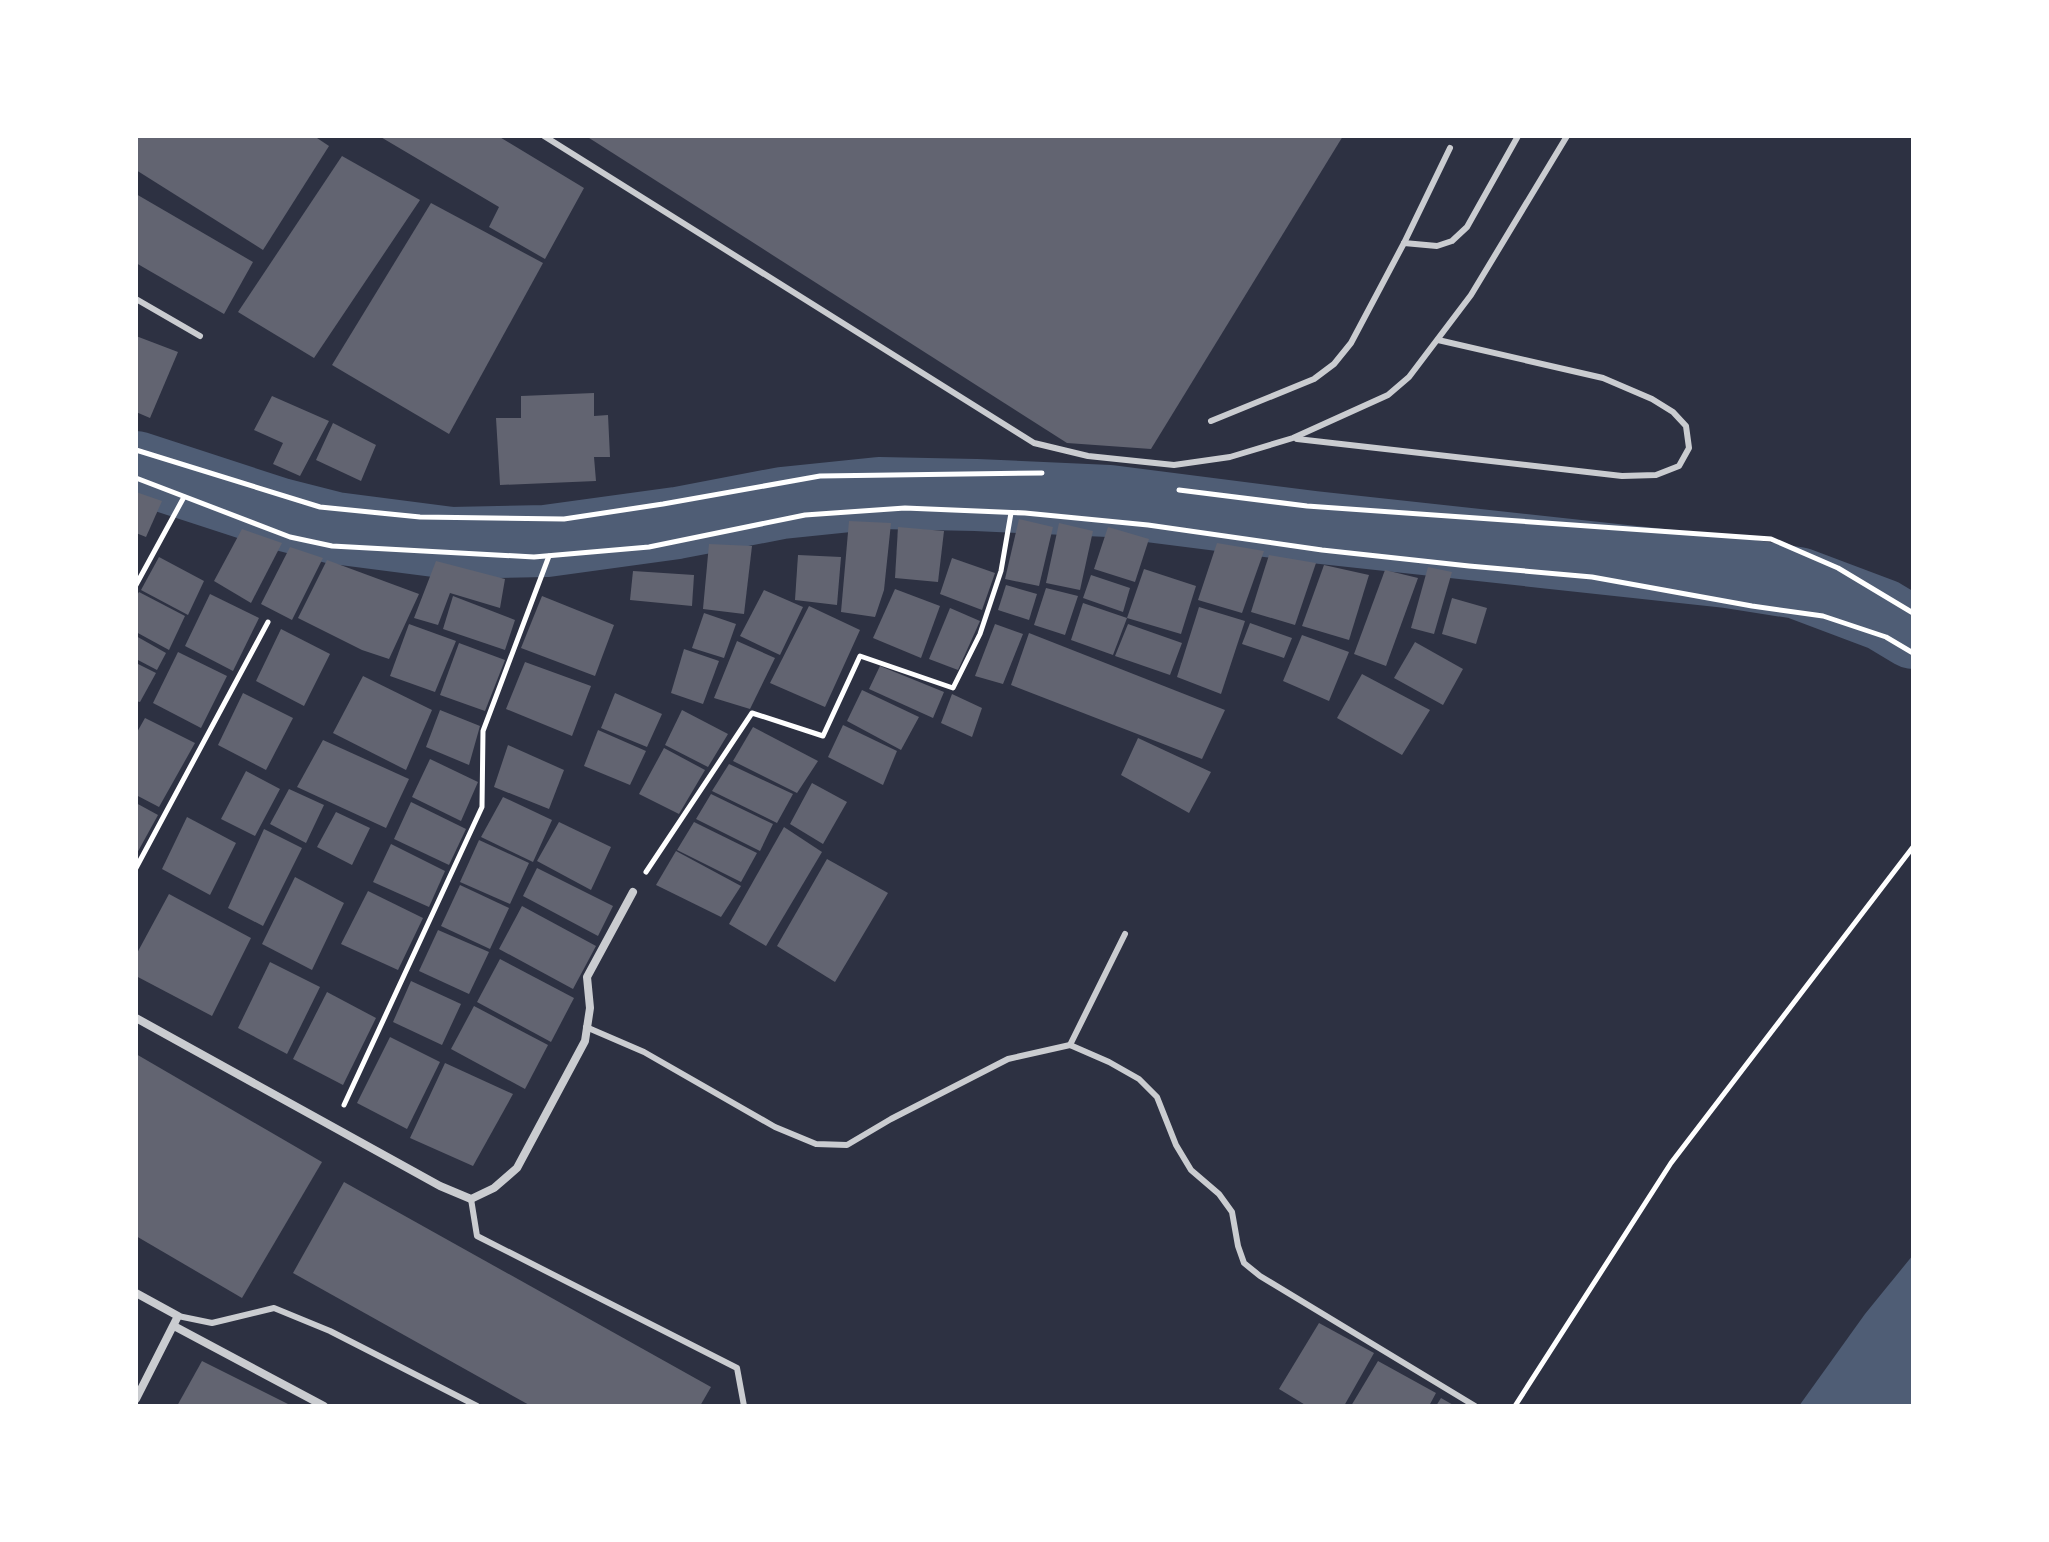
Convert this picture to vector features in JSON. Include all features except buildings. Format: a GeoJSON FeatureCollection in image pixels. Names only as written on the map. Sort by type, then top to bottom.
{"type":"FeatureCollection","features":[{"type":"Feature","properties":{"kind":"street"},"geometry":{"type":"LineString","coordinates":[[136,1018],[440,1186],[471,1199],[494,1188],[517,1168],[585,1041],[590,1008],[587,977],[633,892]]}},
{"type":"Feature","properties":{"kind":"street"},"geometry":{"type":"LineString","coordinates":[[136,1293],[178,1316],[136,1399]]}},
{"type":"Feature","properties":{"kind":"street"},"geometry":{"type":"LineString","coordinates":[[174,1326],[324,1406]]}},
{"type":"Feature","properties":{"kind":"lane"},"geometry":{"type":"LineString","coordinates":[[544,136],[1034,443],[1088,456],[1174,465],[1230,457],[1293,438],[1388,395],[1409,377],[1471,295],[1567,136]]}},
{"type":"Feature","properties":{"kind":"lane"},"geometry":{"type":"LineString","coordinates":[[1404,243],[1437,246],[1452,241],[1467,227],[1518,136]]}},
{"type":"Feature","properties":{"kind":"lane"},"geometry":{"type":"LineString","coordinates":[[1211,421],[1314,379],[1334,364],[1351,343],[1450,148]]}},
{"type":"Feature","properties":{"kind":"lane"},"geometry":{"type":"LineString","coordinates":[[136,299],[200,336]]}},
{"type":"Feature","properties":{"kind":"lane"},"geometry":{"type":"LineString","coordinates":[[1293,438],[1622,476],[1656,475],[1679,466],[1689,448],[1686,426],[1673,412],[1652,399],[1603,378],[1438,340]]}},
{"type":"Feature","properties":{"kind":"lane"},"geometry":{"type":"LineString","coordinates":[[1070,1045],[1125,934]]}},
{"type":"Feature","properties":{"kind":"lane"},"geometry":{"type":"LineString","coordinates":[[586,1027],[644,1052],[775,1127],[816,1144],[847,1145],[1008,1059],[1070,1045],[1139,1079],[1157,1097],[1176,1145],[1191,1170],[1219,1194],[1232,1212],[1244,1263],[1260,1276],[1475,1406]]}},
{"type":"Feature","properties":{"kind":"lane"},"geometry":{"type":"LineString","coordinates":[[471,1199],[477,1236],[737,1368],[744,1406]]}},
{"type":"Feature","properties":{"kind":"lane"},"geometry":{"type":"LineString","coordinates":[[178,1316],[212,1323],[274,1308],[330,1331],[477,1406]]}},
{"type":"Feature","properties":{"kind":"path"},"geometry":{"type":"LineString","coordinates":[[136,450],[320,507],[420,517],[564,519],[820,476],[1053,474]]}},
{"type":"Feature","properties":{"kind":"path"},"geometry":{"type":"LineString","coordinates":[[136,478],[290,537],[332,546],[534,557],[649,547],[805,515],[905,508],[1011,513],[1148,525],[1381,557],[1592,577],[1823,616],[1886,637],[1913,653]]}},
{"type":"Feature","properties":{"kind":"path"},"geometry":{"type":"LineString","coordinates":[[1164,488],[1307,506],[1771,539],[1838,568],[1913,613]]}},
{"type":"Feature","properties":{"kind":"path"},"geometry":{"type":"LineString","coordinates":[[136,585],[184,497]]}},
{"type":"Feature","properties":{"kind":"path"},"geometry":{"type":"LineString","coordinates":[[633,892],[752,713],[823,736],[860,656],[953,688],[984,622],[1001,571],[1011,513]]}},
{"type":"Feature","properties":{"kind":"path"},"geometry":{"type":"LineString","coordinates":[[333,1128],[482,807],[483,731],[549,556]]}},
{"type":"Feature","properties":{"kind":"path"},"geometry":{"type":"LineString","coordinates":[[136,868],[268,622]]}},
{"type":"Feature","properties":{"kind":"path"},"geometry":{"type":"LineString","coordinates":[[1515,1406],[1671,1163],[1913,847]]}},
{"type":"Feature","properties":{"kind":"water"},"geometry":{"type":"Polygon","coordinates":[[[1913,1255],[1913,1406],[1799,1406],[1865,1314],[1913,1255]]]}},
{"type":"Feature","properties":{"kind":"waterway"},"geometry":{"type":"LineString","coordinates":[[136,467],[280,514],[335,528],[451,543],[546,541],[677,523],[782,503],[879,493],[1109,501],[1313,527],[1727,572],[1798,583],[1883,615],[1913,633]]}}]}
